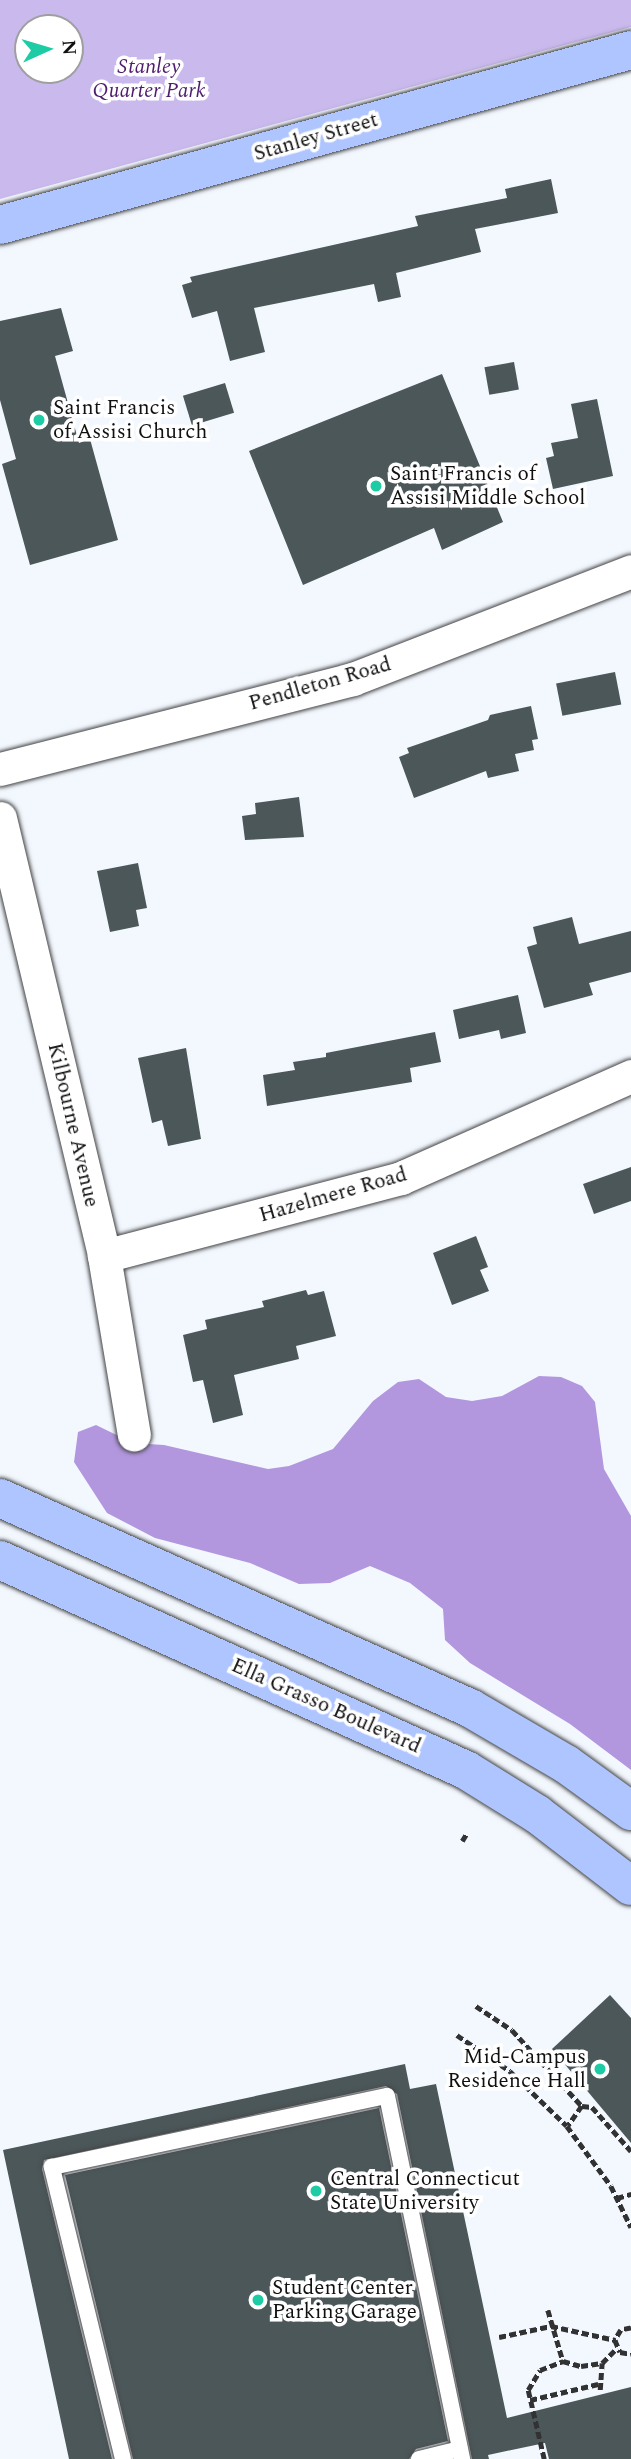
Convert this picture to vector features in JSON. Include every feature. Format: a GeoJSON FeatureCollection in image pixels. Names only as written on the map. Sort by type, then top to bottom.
{"type":"FeatureCollection","features":[{"type":"Feature","properties":{"kind":"main road","name":"Stanley Street"},"geometry":{"type":"LineString","coordinates":[[0,225],[631,50]]}},
{"type":"Feature","properties":{"kind":"main road"},"geometry":{"type":"LineString","coordinates":[[0,1498],[493,1719],[566,1764],[631,1811]]}},
{"type":"Feature","properties":{"kind":"main road"},"geometry":{"type":"LineString","coordinates":[[103,1606],[126,1554]]}},
{"type":"Feature","properties":{"kind":"main road","name":"Ella Grasso Boulevard"},"geometry":{"type":"LineString","coordinates":[[0,1560],[466,1770],[537,1814],[631,1886]]}},
{"type":"Feature","properties":{"kind":"main road"},"geometry":{"type":"LineString","coordinates":[[145,1625],[168,1573]]}},
{"type":"Feature","properties":{"kind":"street","name":"Pendleton Road"},"geometry":{"type":"LineString","coordinates":[[0,769],[353,679],[631,571]]}},
{"type":"Feature","properties":{"kind":"street","name":"Kilbourne Avenue"},"geometry":{"type":"LineString","coordinates":[[0,818],[104,1256],[134,1435]]}},
{"type":"Feature","properties":{"kind":"street","name":"Hazelmere Road"},"geometry":{"type":"LineString","coordinates":[[104,1256],[401,1178],[631,1076]]}},
{"type":"Feature","properties":{"kind":"lane"},"geometry":{"type":"LineString","coordinates":[[123,2459],[52,2167],[387,2096],[461,2454],[419,2459]]}},
{"type":"Feature","properties":{"kind":"path"},"geometry":{"type":"LineString","coordinates":[[462,1842],[467,1833]]}},
{"type":"Feature","properties":{"kind":"path"},"geometry":{"type":"LineString","coordinates":[[476,2006],[512,2030],[582,2106],[592,2107],[631,2151]]}},
{"type":"Feature","properties":{"kind":"path"},"geometry":{"type":"LineString","coordinates":[[457,2035],[510,2071],[567,2126],[617,2198],[631,2227]]}},
{"type":"Feature","properties":{"kind":"path"},"geometry":{"type":"LineString","coordinates":[[567,2126],[582,2106]]}},
{"type":"Feature","properties":{"kind":"path"},"geometry":{"type":"LineString","coordinates":[[617,2198],[631,2194]]}},
{"type":"Feature","properties":{"kind":"path"},"geometry":{"type":"LineString","coordinates":[[548,2310],[563,2361]]}},
{"type":"Feature","properties":{"kind":"path"},"geometry":{"type":"LineString","coordinates":[[499,2337],[551,2326],[615,2340]]}},
{"type":"Feature","properties":{"kind":"path"},"geometry":{"type":"LineString","coordinates":[[617,2348],[615,2340],[621,2330],[631,2328]]}},
{"type":"Feature","properties":{"kind":"path"},"geometry":{"type":"LineString","coordinates":[[617,2348],[631,2354]]}},
{"type":"Feature","properties":{"kind":"path"},"geometry":{"type":"LineString","coordinates":[[544,2459],[528,2390],[533,2377],[563,2361],[581,2366],[602,2363],[617,2348]]}},
{"type":"Feature","properties":{"kind":"path"},"geometry":{"type":"LineString","coordinates":[[530,2400],[599,2387],[602,2363]]}},
{"type":"Feature","properties":{"kind":"green space","name":"Stanley Quarter Park"},"geometry":{"type":"Polygon","coordinates":[[[0,0],[631,0],[631,27],[0,199],[0,0]]]}},
{"type":"Feature","properties":{"kind":"shaded area"},"geometry":{"type":"Polygon","coordinates":[[[539,1376],[561,1377],[582,1386],[595,1402],[604,1469],[631,1516],[631,1770],[570,1724],[470,1663],[445,1640],[443,1609],[410,1583],[370,1566],[330,1583],[299,1584],[250,1563],[155,1538],[107,1513],[74,1462],[78,1432],[96,1425],[133,1443],[164,1445],[268,1469],[289,1466],[333,1449],[373,1401],[398,1382],[419,1379],[446,1397],[472,1401],[502,1396],[539,1376]]]}},
{"type":"Feature","properties":{"kind":"building"},"geometry":{"type":"Polygon","coordinates":[[[551,179],[558,213],[475,229],[481,252],[396,273],[401,297],[378,302],[374,284],[254,308],[265,352],[230,361],[217,311],[192,318],[182,285],[192,282],[190,277],[418,226],[415,216],[507,198],[505,189],[551,179]]]}},
{"type":"Feature","properties":{"kind":"building","name":"Saint Francis of Assisi Church"},"geometry":{"type":"Polygon","coordinates":[[[61,308],[73,351],[55,356],[79,443],[90,439],[118,540],[30,565],[2,464],[16,459],[0,400],[0,321],[61,308]]]}},
{"type":"Feature","properties":{"kind":"building"},"geometry":{"type":"Polygon","coordinates":[[[514,362],[519,390],[489,395],[484,367],[514,362]]]}},
{"type":"Feature","properties":{"kind":"building","name":"Saint Francis of Assisi Middle School"},"geometry":{"type":"Polygon","coordinates":[[[442,374],[503,522],[442,550],[434,528],[303,585],[249,451],[442,374]]]}},
{"type":"Feature","properties":{"kind":"building"},"geometry":{"type":"Polygon","coordinates":[[[225,383],[234,413],[192,426],[183,396],[225,383]]]}},
{"type":"Feature","properties":{"kind":"building"},"geometry":{"type":"Polygon","coordinates":[[[597,399],[613,476],[553,489],[546,458],[554,456],[551,443],[578,438],[571,404],[597,399]]]}},
{"type":"Feature","properties":{"kind":"building"},"geometry":{"type":"Polygon","coordinates":[[[615,672],[621,704],[562,716],[556,683],[615,672]]]}},
{"type":"Feature","properties":{"kind":"building"},"geometry":{"type":"Polygon","coordinates":[[[531,706],[538,739],[532,740],[534,750],[515,754],[519,771],[488,778],[486,771],[414,798],[399,757],[409,753],[407,748],[488,720],[490,715],[531,706]]]}},
{"type":"Feature","properties":{"kind":"building"},"geometry":{"type":"Polygon","coordinates":[[[299,797],[304,837],[245,840],[242,816],[256,814],[255,803],[299,797]]]}},
{"type":"Feature","properties":{"kind":"building"},"geometry":{"type":"Polygon","coordinates":[[[138,863],[147,908],[136,910],[139,926],[110,932],[97,871],[138,863]]]}},
{"type":"Feature","properties":{"kind":"building"},"geometry":{"type":"Polygon","coordinates":[[[572,917],[579,944],[631,931],[631,972],[589,983],[593,995],[544,1008],[527,947],[537,944],[533,927],[572,917]]]}},
{"type":"Feature","properties":{"kind":"building"},"geometry":{"type":"Polygon","coordinates":[[[518,995],[526,1033],[501,1039],[499,1030],[459,1039],[453,1010],[518,995]]]}},
{"type":"Feature","properties":{"kind":"building"},"geometry":{"type":"Polygon","coordinates":[[[435,1032],[441,1062],[410,1068],[412,1082],[267,1106],[263,1075],[295,1070],[293,1062],[326,1057],[326,1053],[435,1032]]]}},
{"type":"Feature","properties":{"kind":"building"},"geometry":{"type":"Polygon","coordinates":[[[186,1048],[201,1139],[168,1146],[162,1120],[152,1123],[138,1058],[186,1048]]]}},
{"type":"Feature","properties":{"kind":"building"},"geometry":{"type":"Polygon","coordinates":[[[631,1167],[631,1201],[594,1214],[583,1184],[631,1167]]]}},
{"type":"Feature","properties":{"kind":"building"},"geometry":{"type":"Polygon","coordinates":[[[476,1236],[488,1267],[480,1270],[489,1291],[452,1305],[433,1253],[476,1236]]]}},
{"type":"Feature","properties":{"kind":"building"},"geometry":{"type":"Polygon","coordinates":[[[306,1290],[308,1295],[324,1291],[336,1336],[296,1346],[299,1359],[234,1375],[243,1415],[213,1423],[203,1380],[193,1382],[183,1335],[207,1329],[205,1320],[264,1307],[262,1301],[306,1290]]]}},
{"type":"Feature","properties":{"kind":"building","name":"Mid-Campus Residence Hall"},"geometry":{"type":"Polygon","coordinates":[[[610,1995],[631,2018],[631,2143],[552,2049],[610,1995]]]}},
{"type":"Feature","properties":{"kind":"building"},"geometry":{"type":"Polygon","coordinates":[[[405,2064],[410,2089],[436,2084],[507,2418],[631,2387],[631,2459],[549,2459],[545,2443],[488,2455],[489,2459],[472,2459],[397,2094],[386,2086],[44,2160],[42,2169],[112,2459],[69,2459],[3,2150],[405,2064]]]}},
{"type":"Feature","properties":{"kind":"building","name":"Student Center Parking Garage"},"geometry":{"type":"Polygon","coordinates":[[[379,2108],[448,2441],[416,2449],[409,2459],[133,2459],[65,2175],[379,2108]]]}},
{"type":"Feature","properties":{"kind":"place","name":"Saint Francis of Assisi Church"},"geometry":{"type":"Point","coordinates":[39,420]}},
{"type":"Feature","properties":{"kind":"place","name":"Saint Francis of Assisi Middle School"},"geometry":{"type":"Point","coordinates":[376,486]}},
{"type":"Feature","properties":{"kind":"place","name":"Mid-Campus Residence Hall"},"geometry":{"type":"Point","coordinates":[600,2069]}},
{"type":"Feature","properties":{"kind":"place","name":"Central Connecticut State University"},"geometry":{"type":"Point","coordinates":[316,2191]}},
{"type":"Feature","properties":{"kind":"place","name":"Student Center Parking Garage"},"geometry":{"type":"Point","coordinates":[258,2300]}}]}
